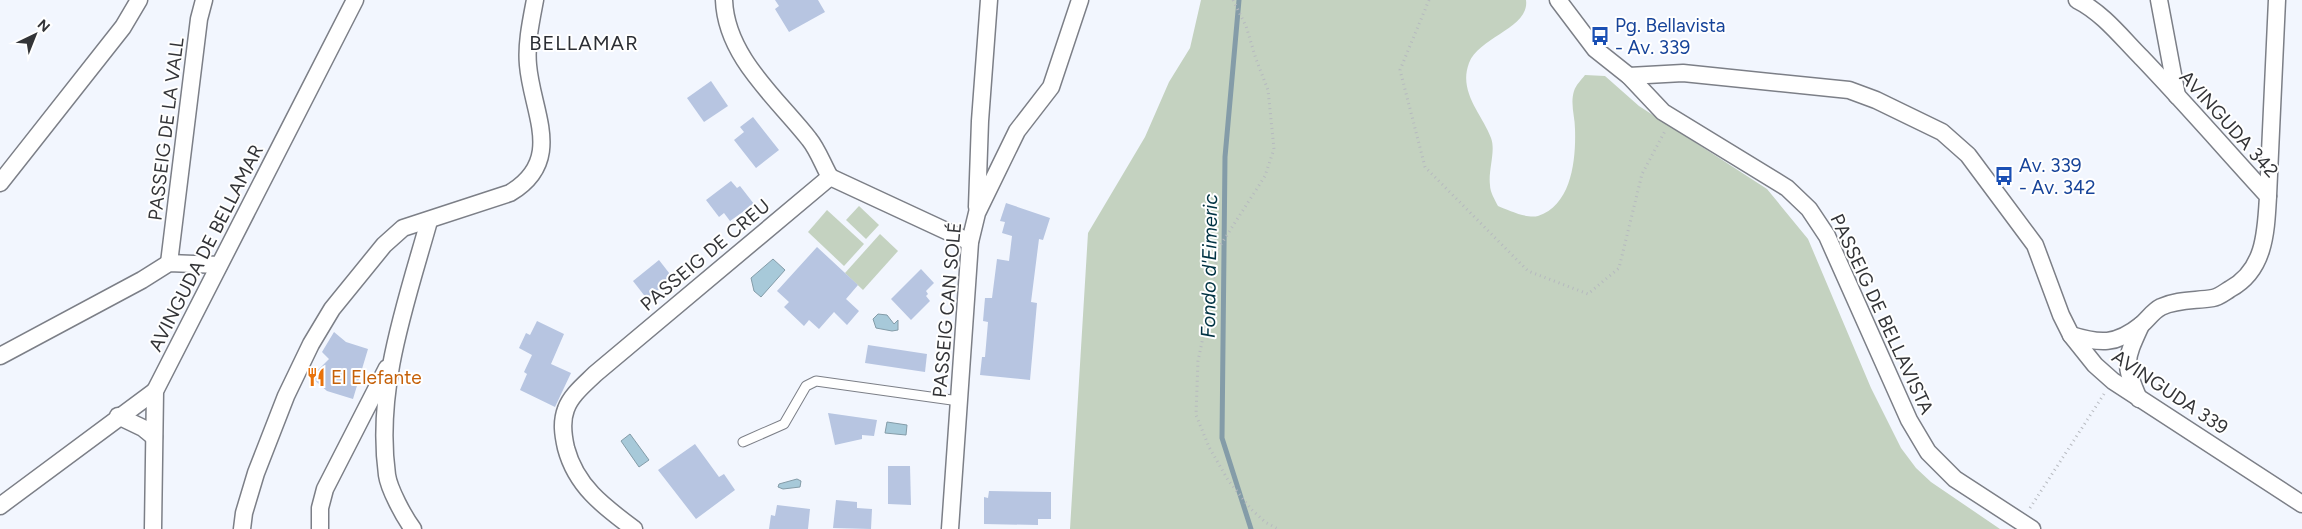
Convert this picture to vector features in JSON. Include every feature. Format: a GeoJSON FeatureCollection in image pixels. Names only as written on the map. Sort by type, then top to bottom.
{"type":"FeatureCollection","features":[{"type":"Feature","properties":{"kind":"street"},"geometry":{"type":"LineString","coordinates":[[0,183],[123,26],[139,0]]}},
{"type":"Feature","properties":{"kind":"street","name":"PASSEIG DE LA VALL"},"geometry":{"type":"LineString","coordinates":[[169,263],[199,19],[204,0]]}},
{"type":"Feature","properties":{"kind":"street","name":"AVINGUDA DE BELLAMAR"},"geometry":{"type":"LineString","coordinates":[[153,529],[155,391],[355,0]]}},
{"type":"Feature","properties":{"kind":"street"},"geometry":{"type":"LineString","coordinates":[[242,529],[244,513],[269,436],[311,344],[332,309],[384,245],[403,228],[429,221],[510,192],[526,183],[537,167],[541,150],[541,126],[527,64],[535,0]]}},
{"type":"Feature","properties":{"kind":"street"},"geometry":{"type":"LineString","coordinates":[[724,0],[724,12],[735,42],[750,69],[811,141],[830,177],[970,242]]}},
{"type":"Feature","properties":{"kind":"street"},"geometry":{"type":"LineString","coordinates":[[977,213],[980,121],[989,0]]}},
{"type":"Feature","properties":{"kind":"street","name":"PASSEIG CAN SOLÉ"},"geometry":{"type":"LineString","coordinates":[[950,529],[970,242],[977,213],[1017,131],[1051,87],[1080,0]]}},
{"type":"Feature","properties":{"kind":"street","name":"PASSEIG DE BELLAVISTA"},"geometry":{"type":"LineString","coordinates":[[1559,0],[1595,49],[1629,76],[1663,112],[1787,188],[1809,209],[1827,236],[1909,420],[1928,452],[1955,479],[2027,525]]}},
{"type":"Feature","properties":{"kind":"street","name":"AVINGUDA 342"},"geometry":{"type":"LineString","coordinates":[[2071,334],[2092,341],[2106,342],[2115,340],[2141,325],[2161,307],[2181,301],[2215,298],[2236,286],[2247,277],[2257,263],[2264,244],[2268,196],[2178,96],[2111,27],[2090,7],[2077,0]]}},
{"type":"Feature","properties":{"kind":"street"},"geometry":{"type":"LineString","coordinates":[[2159,0],[2178,96]]}},
{"type":"Feature","properties":{"kind":"street"},"geometry":{"type":"LineString","coordinates":[[2268,196],[2277,0]]}},
{"type":"Feature","properties":{"kind":"street","name":"AVINGUDA 339"},"geometry":{"type":"LineString","coordinates":[[1629,76],[1683,74],[1849,90],[1876,100],[1942,132],[1968,155],[2035,245],[2061,315],[2071,334],[2095,365],[2113,381],[2302,504]]}},
{"type":"Feature","properties":{"kind":"street","name":"PASSEIG DE CREU"},"geometry":{"type":"LineString","coordinates":[[634,529],[599,503],[582,484],[570,462],[564,442],[562,425],[566,409],[575,394],[595,374],[830,177]]}},
{"type":"Feature","properties":{"kind":"street"},"geometry":{"type":"LineString","coordinates":[[413,529],[387,476],[385,419],[391,359],[429,221]]}},
{"type":"Feature","properties":{"kind":"street"},"geometry":{"type":"LineString","coordinates":[[0,356],[142,280],[169,263],[219,265]]}},
{"type":"Feature","properties":{"kind":"street","name":"AVINGUDA 342"},"geometry":{"type":"LineString","coordinates":[[2140,398],[2129,376],[2127,366],[2128,353],[2141,325]]}},
{"type":"Feature","properties":{"kind":"street"},"geometry":{"type":"LineString","coordinates":[[320,529],[320,508],[326,489],[391,359]]}},
{"type":"Feature","properties":{"kind":"street"},"geometry":{"type":"LineString","coordinates":[[0,506],[118,416],[155,391]]}},
{"type":"Feature","properties":{"kind":"street"},"geometry":{"type":"LineString","coordinates":[[118,416],[143,428],[154,437]]}},
{"type":"Feature","properties":{"kind":"lane"},"geometry":{"type":"LineString","coordinates":[[743,442],[784,424],[806,386],[816,381],[959,401]]}},
{"type":"Feature","properties":{"kind":"path"},"geometry":{"type":"LineString","coordinates":[[1233,0],[1246,26],[1268,90],[1274,149],[1265,176],[1218,249],[1198,361],[1196,415],[1206,441],[1228,480],[1251,509],[1265,522],[1278,529]]}},
{"type":"Feature","properties":{"kind":"path"},"geometry":{"type":"LineString","coordinates":[[1429,0],[1400,70],[1425,167],[1528,271],[1588,294],[1619,268],[1642,174],[1672,118]]}},
{"type":"Feature","properties":{"kind":"path"},"geometry":{"type":"LineString","coordinates":[[2027,525],[2113,381]]}},
{"type":"Feature","properties":{"kind":"green space"},"geometry":{"type":"Polygon","coordinates":[[[1201,0],[1526,0],[1525,10],[1520,18],[1474,54],[1466,74],[1472,102],[1491,138],[1490,188],[1498,206],[1518,214],[1534,217],[1549,210],[1558,202],[1565,192],[1573,167],[1575,141],[1574,91],[1585,75],[1605,76],[1639,106],[1767,189],[1808,239],[1871,388],[1901,448],[1916,468],[1931,482],[2000,529],[1070,529],[1088,233],[1145,137],[1169,82],[1190,48],[1201,0]]]}},
{"type":"Feature","properties":{"kind":"green space"},"geometry":{"type":"Polygon","coordinates":[[[859,206],[879,225],[866,239],[846,220],[859,206]]]}},
{"type":"Feature","properties":{"kind":"green space"},"geometry":{"type":"Polygon","coordinates":[[[827,210],[864,244],[844,266],[808,232],[827,210]]]}},
{"type":"Feature","properties":{"kind":"green space"},"geometry":{"type":"Polygon","coordinates":[[[880,234],[898,251],[863,290],[845,273],[880,234]]]}},
{"type":"Feature","properties":{"kind":"water"},"geometry":{"type":"Polygon","coordinates":[[[773,259],[785,270],[761,297],[754,291],[751,278],[773,259]]]}},
{"type":"Feature","properties":{"kind":"water"},"geometry":{"type":"Polygon","coordinates":[[[878,314],[887,315],[894,324],[898,320],[898,330],[892,331],[876,328],[873,319],[878,314]]]}},
{"type":"Feature","properties":{"kind":"water"},"geometry":{"type":"Polygon","coordinates":[[[887,422],[907,425],[906,435],[885,433],[887,422]]]}},
{"type":"Feature","properties":{"kind":"water"},"geometry":{"type":"Polygon","coordinates":[[[630,434],[649,460],[639,467],[621,441],[630,434]]]}},
{"type":"Feature","properties":{"kind":"water"},"geometry":{"type":"Polygon","coordinates":[[[797,479],[801,481],[800,487],[783,489],[778,487],[779,484],[797,479]]]}},
{"type":"Feature","properties":{"kind":"building"},"geometry":{"type":"Polygon","coordinates":[[[775,0],[818,0],[825,12],[789,32],[775,9],[779,6],[775,0]]]}},
{"type":"Feature","properties":{"kind":"building"},"geometry":{"type":"Polygon","coordinates":[[[711,81],[728,106],[704,122],[687,98],[711,81]]]}},
{"type":"Feature","properties":{"kind":"building"},"geometry":{"type":"Polygon","coordinates":[[[753,117],[779,150],[756,168],[734,140],[744,132],[740,127],[753,117]]]}},
{"type":"Feature","properties":{"kind":"building"},"geometry":{"type":"Polygon","coordinates":[[[731,181],[737,188],[740,186],[754,204],[730,221],[724,213],[719,217],[706,200],[731,181]]]}},
{"type":"Feature","properties":{"kind":"building"},"geometry":{"type":"Polygon","coordinates":[[[1006,203],[1050,218],[1043,240],[1039,239],[1031,302],[1037,303],[1030,380],[980,375],[982,357],[985,357],[988,322],[983,321],[985,298],[992,298],[997,259],[1009,261],[1012,236],[1002,233],[1005,222],[1000,221],[1006,203]]]}},
{"type":"Feature","properties":{"kind":"building"},"geometry":{"type":"Polygon","coordinates":[[[817,247],[858,285],[846,299],[859,311],[847,325],[834,312],[819,329],[809,320],[804,326],[784,307],[789,302],[777,291],[817,247]]]}},
{"type":"Feature","properties":{"kind":"building"},"geometry":{"type":"Polygon","coordinates":[[[659,260],[673,278],[647,299],[633,281],[659,260]]]}},
{"type":"Feature","properties":{"kind":"building"},"geometry":{"type":"Polygon","coordinates":[[[921,269],[934,283],[926,291],[928,294],[926,296],[930,301],[911,320],[891,299],[921,269]]]}},
{"type":"Feature","properties":{"kind":"building"},"geometry":{"type":"Polygon","coordinates":[[[537,321],[564,334],[551,364],[571,373],[555,407],[520,390],[527,374],[524,372],[532,355],[519,348],[526,333],[530,335],[537,321]]]}},
{"type":"Feature","properties":{"kind":"building"},"geometry":{"type":"Polygon","coordinates":[[[334,332],[346,342],[368,349],[353,399],[327,391],[311,377],[329,359],[322,352],[334,332]]]}},
{"type":"Feature","properties":{"kind":"building"},"geometry":{"type":"Polygon","coordinates":[[[868,345],[927,354],[925,372],[865,363],[868,345]]]}},
{"type":"Feature","properties":{"kind":"building"},"geometry":{"type":"Polygon","coordinates":[[[828,413],[877,420],[874,436],[862,435],[862,439],[835,445],[828,413]]]}},
{"type":"Feature","properties":{"kind":"building"},"geometry":{"type":"Polygon","coordinates":[[[695,444],[719,477],[724,474],[735,490],[696,519],[658,470],[695,444]]]}},
{"type":"Feature","properties":{"kind":"building"},"geometry":{"type":"Polygon","coordinates":[[[888,466],[910,466],[911,505],[888,504],[888,466]]]}},
{"type":"Feature","properties":{"kind":"building"},"geometry":{"type":"Polygon","coordinates":[[[989,491],[1051,492],[1051,519],[1038,519],[1038,525],[984,524],[984,497],[988,498],[989,491]]]}},
{"type":"Feature","properties":{"kind":"building"},"geometry":{"type":"Polygon","coordinates":[[[836,500],[857,502],[857,508],[872,509],[871,529],[833,528],[836,500]]]}},
{"type":"Feature","properties":{"kind":"building"},"geometry":{"type":"Polygon","coordinates":[[[777,505],[810,509],[808,529],[769,529],[771,515],[775,516],[777,505]]]}},
{"type":"Feature","properties":{"kind":"waterway","name":"Fondo d'Eimeric"},"geometry":{"type":"LineString","coordinates":[[1239,0],[1225,157],[1222,438],[1251,529]]}},
{"type":"Feature","properties":{"kind":"place","name":"Pg. Bellavista - Av. 339"},"geometry":{"type":"Point","coordinates":[1600,36]}},
{"type":"Feature","properties":{"kind":"place","name":"Av. 339 - Av. 342"},"geometry":{"type":"Point","coordinates":[2004,176]}},
{"type":"Feature","properties":{"kind":"place","name":"El Elefante"},"geometry":{"type":"Point","coordinates":[316,377]}},
{"type":"Feature","properties":{"kind":"district","name":"BELLAMAR"},"geometry":{"type":"Point","coordinates":[584,43]}}]}
